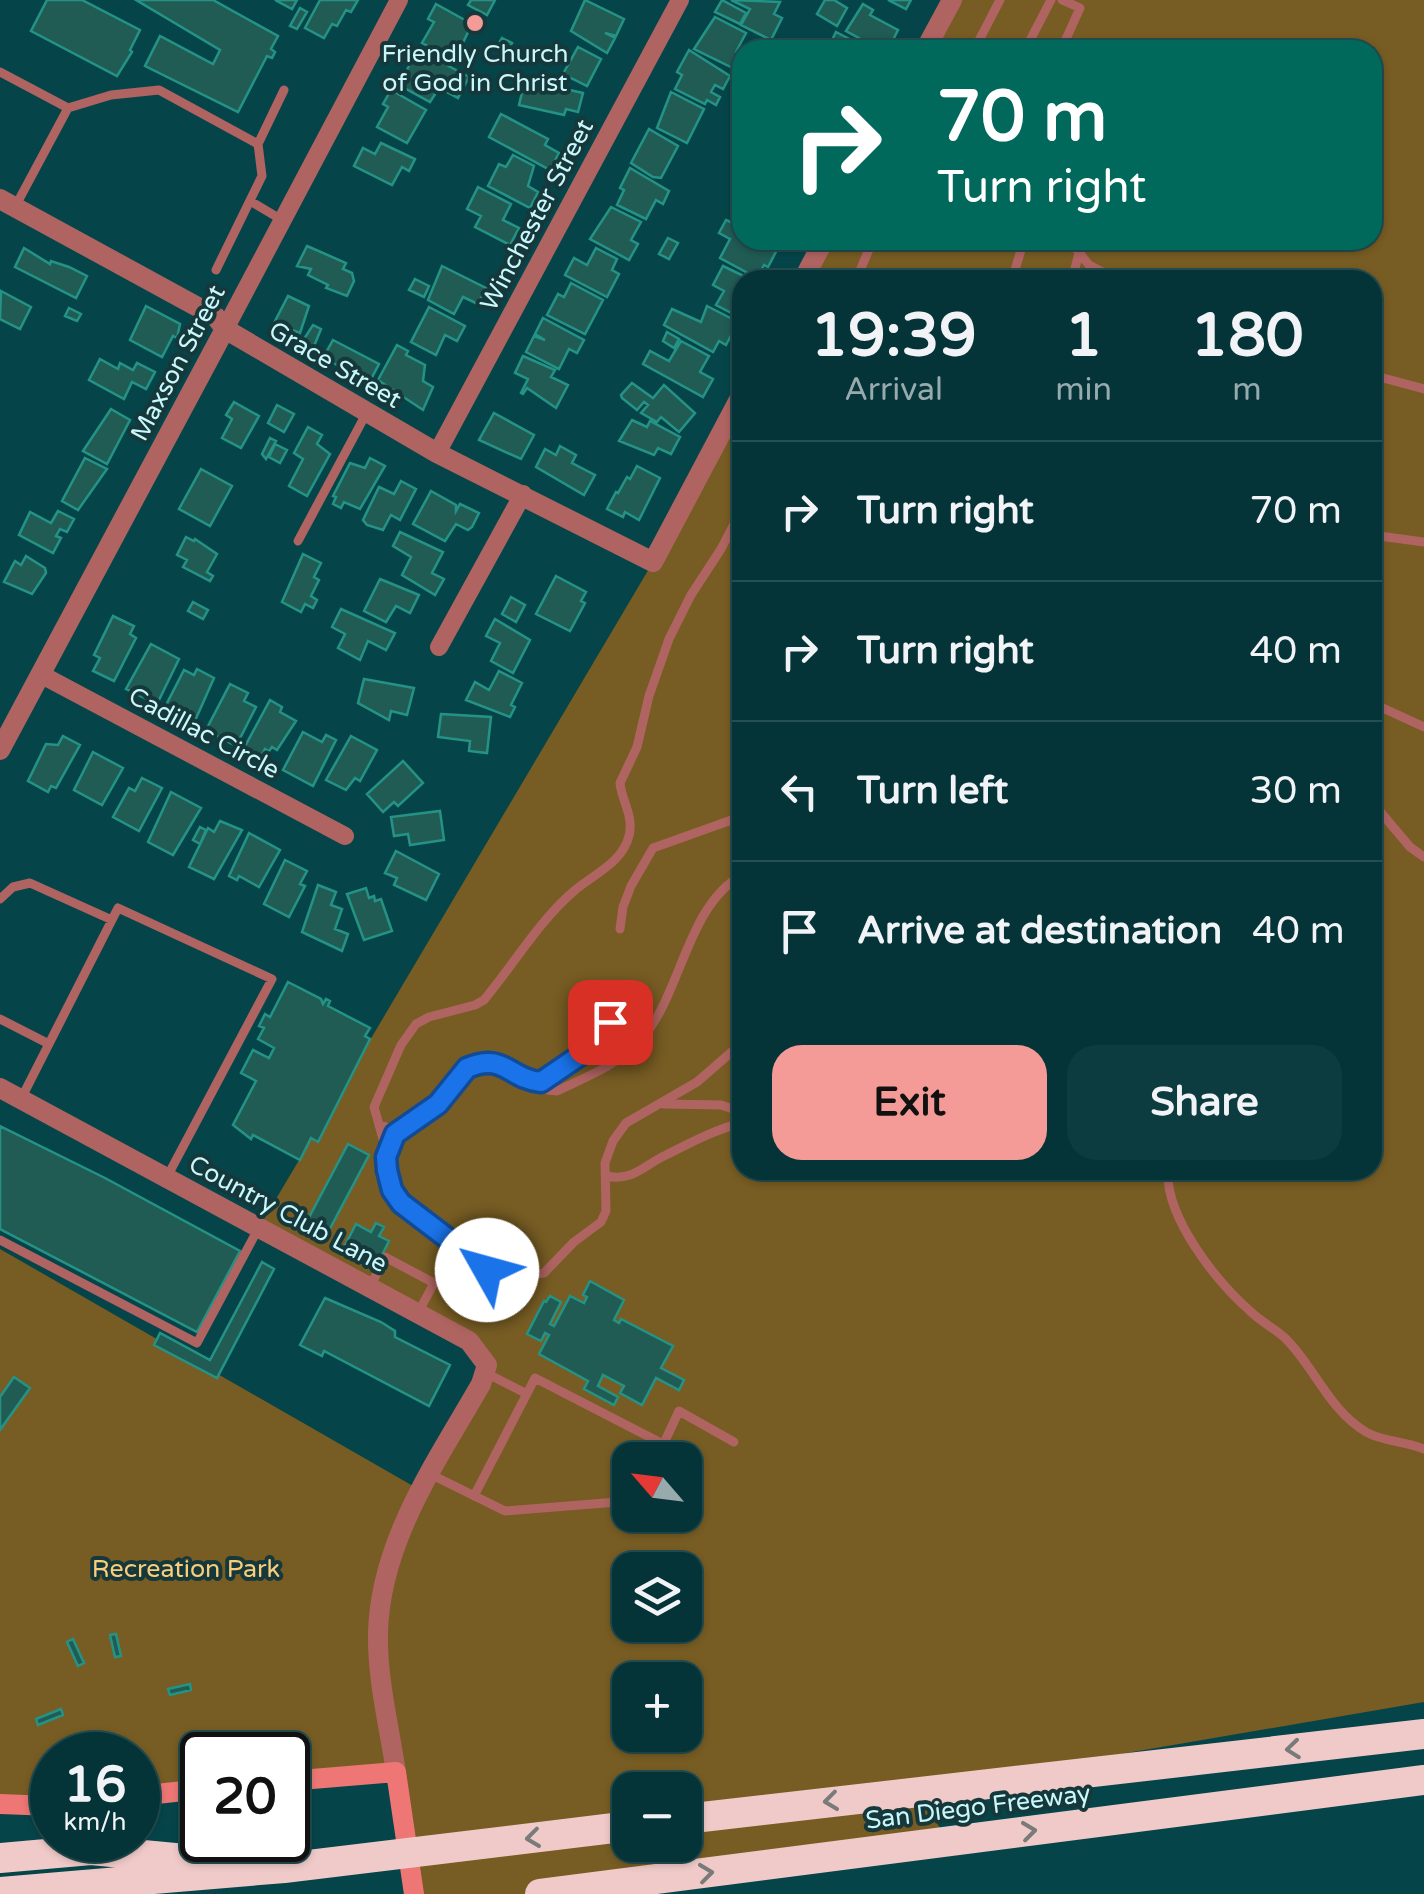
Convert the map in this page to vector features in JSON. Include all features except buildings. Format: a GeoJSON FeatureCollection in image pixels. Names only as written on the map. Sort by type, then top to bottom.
{"type":"FeatureCollection","features":[{"type":"Feature","properties":{"kind":"highway","name":"San Diego Freeway"},"geometry":{"type":"LineString","coordinates":[[702,1817],[1424,1731]]}},
{"type":"Feature","properties":{"kind":"highway","name":"San Diego Freeway"},"geometry":{"type":"LineString","coordinates":[[540,1894],[1424,1780]]}},
{"type":"Feature","properties":{"kind":"highway"},"geometry":{"type":"LineString","coordinates":[[1328,1793],[1424,1795]]}},
{"type":"Feature","properties":{"kind":"highway"},"geometry":{"type":"LineString","coordinates":[[0,1892],[284,1868],[612,1828]]}},
{"type":"Feature","properties":{"kind":"highway"},"geometry":{"type":"LineString","coordinates":[[0,1858],[91,1850],[284,1868]]}},
{"type":"Feature","properties":{"kind":"main road"},"geometry":{"type":"LineString","coordinates":[[310,1779],[396,1772],[413,1887]]}},
{"type":"Feature","properties":{"kind":"main road"},"geometry":{"type":"LineString","coordinates":[[0,1804],[30,1805]]}},
{"type":"Feature","properties":{"kind":"street","name":"Maxson Street"},"geometry":{"type":"LineString","coordinates":[[0,750],[399,0]]}},
{"type":"Feature","properties":{"kind":"street","name":"Winchester Street"},"geometry":{"type":"LineString","coordinates":[[437,453],[680,0]]}},
{"type":"Feature","properties":{"kind":"street"},"geometry":{"type":"LineString","coordinates":[[931,40],[952,0]]}},
{"type":"Feature","properties":{"kind":"street","name":"Grace Street"},"geometry":{"type":"LineString","coordinates":[[6,207],[216,317],[225,330],[437,453],[653,562],[732,413]]}},
{"type":"Feature","properties":{"kind":"street"},"geometry":{"type":"LineString","coordinates":[[439,648],[523,494]]}},
{"type":"Feature","properties":{"kind":"street","name":"Cadillac Circle"},"geometry":{"type":"LineString","coordinates":[[40,674],[345,836]]}},
{"type":"Feature","properties":{"kind":"street","name":"Country Club Lane"},"geometry":{"type":"LineString","coordinates":[[0,1088],[469,1342],[487,1365],[486,1373]]}},
{"type":"Feature","properties":{"kind":"street"},"geometry":{"type":"LineString","coordinates":[[396,1772],[378,1654],[379,1616],[388,1562],[430,1474],[486,1373]]}},
{"type":"Feature","properties":{"kind":"lane"},"geometry":{"type":"LineString","coordinates":[[979,40],[1000,0]]}},
{"type":"Feature","properties":{"kind":"lane"},"geometry":{"type":"LineString","coordinates":[[1030,40],[1051,0]]}},
{"type":"Feature","properties":{"kind":"lane"},"geometry":{"type":"LineString","coordinates":[[1062,0],[1080,8],[1066,40]]}},
{"type":"Feature","properties":{"kind":"lane"},"geometry":{"type":"LineString","coordinates":[[0,72],[68,108]]}},
{"type":"Feature","properties":{"kind":"lane"},"geometry":{"type":"LineString","coordinates":[[6,207],[68,108],[111,95],[160,90],[258,144]]}},
{"type":"Feature","properties":{"kind":"lane"},"geometry":{"type":"LineString","coordinates":[[216,270],[262,176],[258,144],[284,90]]}},
{"type":"Feature","properties":{"kind":"lane"},"geometry":{"type":"LineString","coordinates":[[252,202],[282,220]]}},
{"type":"Feature","properties":{"kind":"lane"},"geometry":{"type":"LineString","coordinates":[[1074,270],[1078,252]]}},
{"type":"Feature","properties":{"kind":"lane"},"geometry":{"type":"LineString","coordinates":[[1078,252],[1100,270]]}},
{"type":"Feature","properties":{"kind":"lane"},"geometry":{"type":"LineString","coordinates":[[1382,377],[1424,390]]}},
{"type":"Feature","properties":{"kind":"lane"},"geometry":{"type":"LineString","coordinates":[[298,541],[367,412]]}},
{"type":"Feature","properties":{"kind":"lane"},"geometry":{"type":"LineString","coordinates":[[732,530],[690,595],[662,658],[637,746],[620,783],[631,820],[625,846],[552,914],[484,1000],[428,1017],[409,1033],[374,1106],[389,1181],[396,1196],[447,1238],[460,1256],[487,1270],[520,1276],[544,1274],[574,1242],[602,1222],[609,1148],[626,1123],[697,1082],[732,1052]]}},
{"type":"Feature","properties":{"kind":"lane"},"geometry":{"type":"LineString","coordinates":[[1382,536],[1424,542]]}},
{"type":"Feature","properties":{"kind":"lane"},"geometry":{"type":"LineString","coordinates":[[1382,708],[1424,727]]}},
{"type":"Feature","properties":{"kind":"lane"},"geometry":{"type":"LineString","coordinates":[[1382,814],[1410,848],[1424,857]]}},
{"type":"Feature","properties":{"kind":"lane"},"geometry":{"type":"LineString","coordinates":[[620,929],[631,886],[653,848],[732,820]]}},
{"type":"Feature","properties":{"kind":"lane"},"geometry":{"type":"LineString","coordinates":[[0,899],[13,887],[30,882],[112,920]]}},
{"type":"Feature","properties":{"kind":"lane"},"geometry":{"type":"LineString","coordinates":[[379,1124],[389,1129],[401,1126],[438,1104],[473,1065],[496,1062],[557,1092],[636,1045],[657,1016],[700,924],[732,885]]}},
{"type":"Feature","properties":{"kind":"lane"},"geometry":{"type":"LineString","coordinates":[[21,1099],[118,908],[272,979],[167,1177]]}},
{"type":"Feature","properties":{"kind":"lane"},"geometry":{"type":"LineString","coordinates":[[0,1019],[49,1044]]}},
{"type":"Feature","properties":{"kind":"lane"},"geometry":{"type":"LineString","coordinates":[[541,1082],[582,1054],[610,1022]]}},
{"type":"Feature","properties":{"kind":"lane"},"geometry":{"type":"LineString","coordinates":[[662,1105],[721,1105],[732,1109]]}},
{"type":"Feature","properties":{"kind":"lane"},"geometry":{"type":"LineString","coordinates":[[386,1157],[401,1126]]}},
{"type":"Feature","properties":{"kind":"lane"},"geometry":{"type":"LineString","coordinates":[[606,1176],[633,1176],[666,1155],[732,1126]]}},
{"type":"Feature","properties":{"kind":"lane"},"geometry":{"type":"LineString","coordinates":[[1169,1180],[1171,1204],[1212,1268],[1233,1294],[1286,1338],[1331,1400],[1356,1424],[1381,1439],[1424,1449]]}},
{"type":"Feature","properties":{"kind":"lane"},"geometry":{"type":"LineString","coordinates":[[0,1240],[197,1344],[259,1226]]}},
{"type":"Feature","properties":{"kind":"lane"},"geometry":{"type":"LineString","coordinates":[[370,1287],[386,1256],[434,1284],[418,1313]]}},
{"type":"Feature","properties":{"kind":"lane"},"geometry":{"type":"LineString","coordinates":[[486,1373],[527,1394]]}},
{"type":"Feature","properties":{"kind":"lane"},"geometry":{"type":"LineString","coordinates":[[474,1496],[535,1378],[659,1442]]}},
{"type":"Feature","properties":{"kind":"lane"},"geometry":{"type":"LineString","coordinates":[[664,1442],[679,1411],[734,1442]]}},
{"type":"Feature","properties":{"kind":"lane"},"geometry":{"type":"LineString","coordinates":[[430,1474],[505,1511],[612,1502]]}},
{"type":"Feature","properties":{"kind":"green space","name":"Recreation Park"},"geometry":{"type":"Polygon","coordinates":[[[952,0],[1424,0],[1424,1702],[923,1788],[927,1808],[953,1848],[570,1894],[418,1894],[386,1776],[310,1778],[310,1732],[180,1732],[180,1792],[160,1794],[160,1732],[30,1732],[30,1803],[0,1800],[0,1249],[420,1490],[482,1360],[260,1226],[653,562],[732,413],[732,1180],[1382,1180],[1382,270],[808,270],[819,250],[1382,250],[1382,40],[930,40],[952,0]]]}},
{"type":"Feature","properties":{"kind":"place","name":"Friendly Church of God in Christ"},"geometry":{"type":"Point","coordinates":[475,23]}},
{"type":"Feature","properties":{"kind":"route"},"geometry":{"type":"LineString","coordinates":[[487,1270],[460,1256],[447,1238],[401,1203],[392,1190],[387,1170],[390,1142],[401,1126],[438,1104],[467,1068],[496,1062],[526,1079],[541,1082],[572,1063],[610,1022]]}}]}
